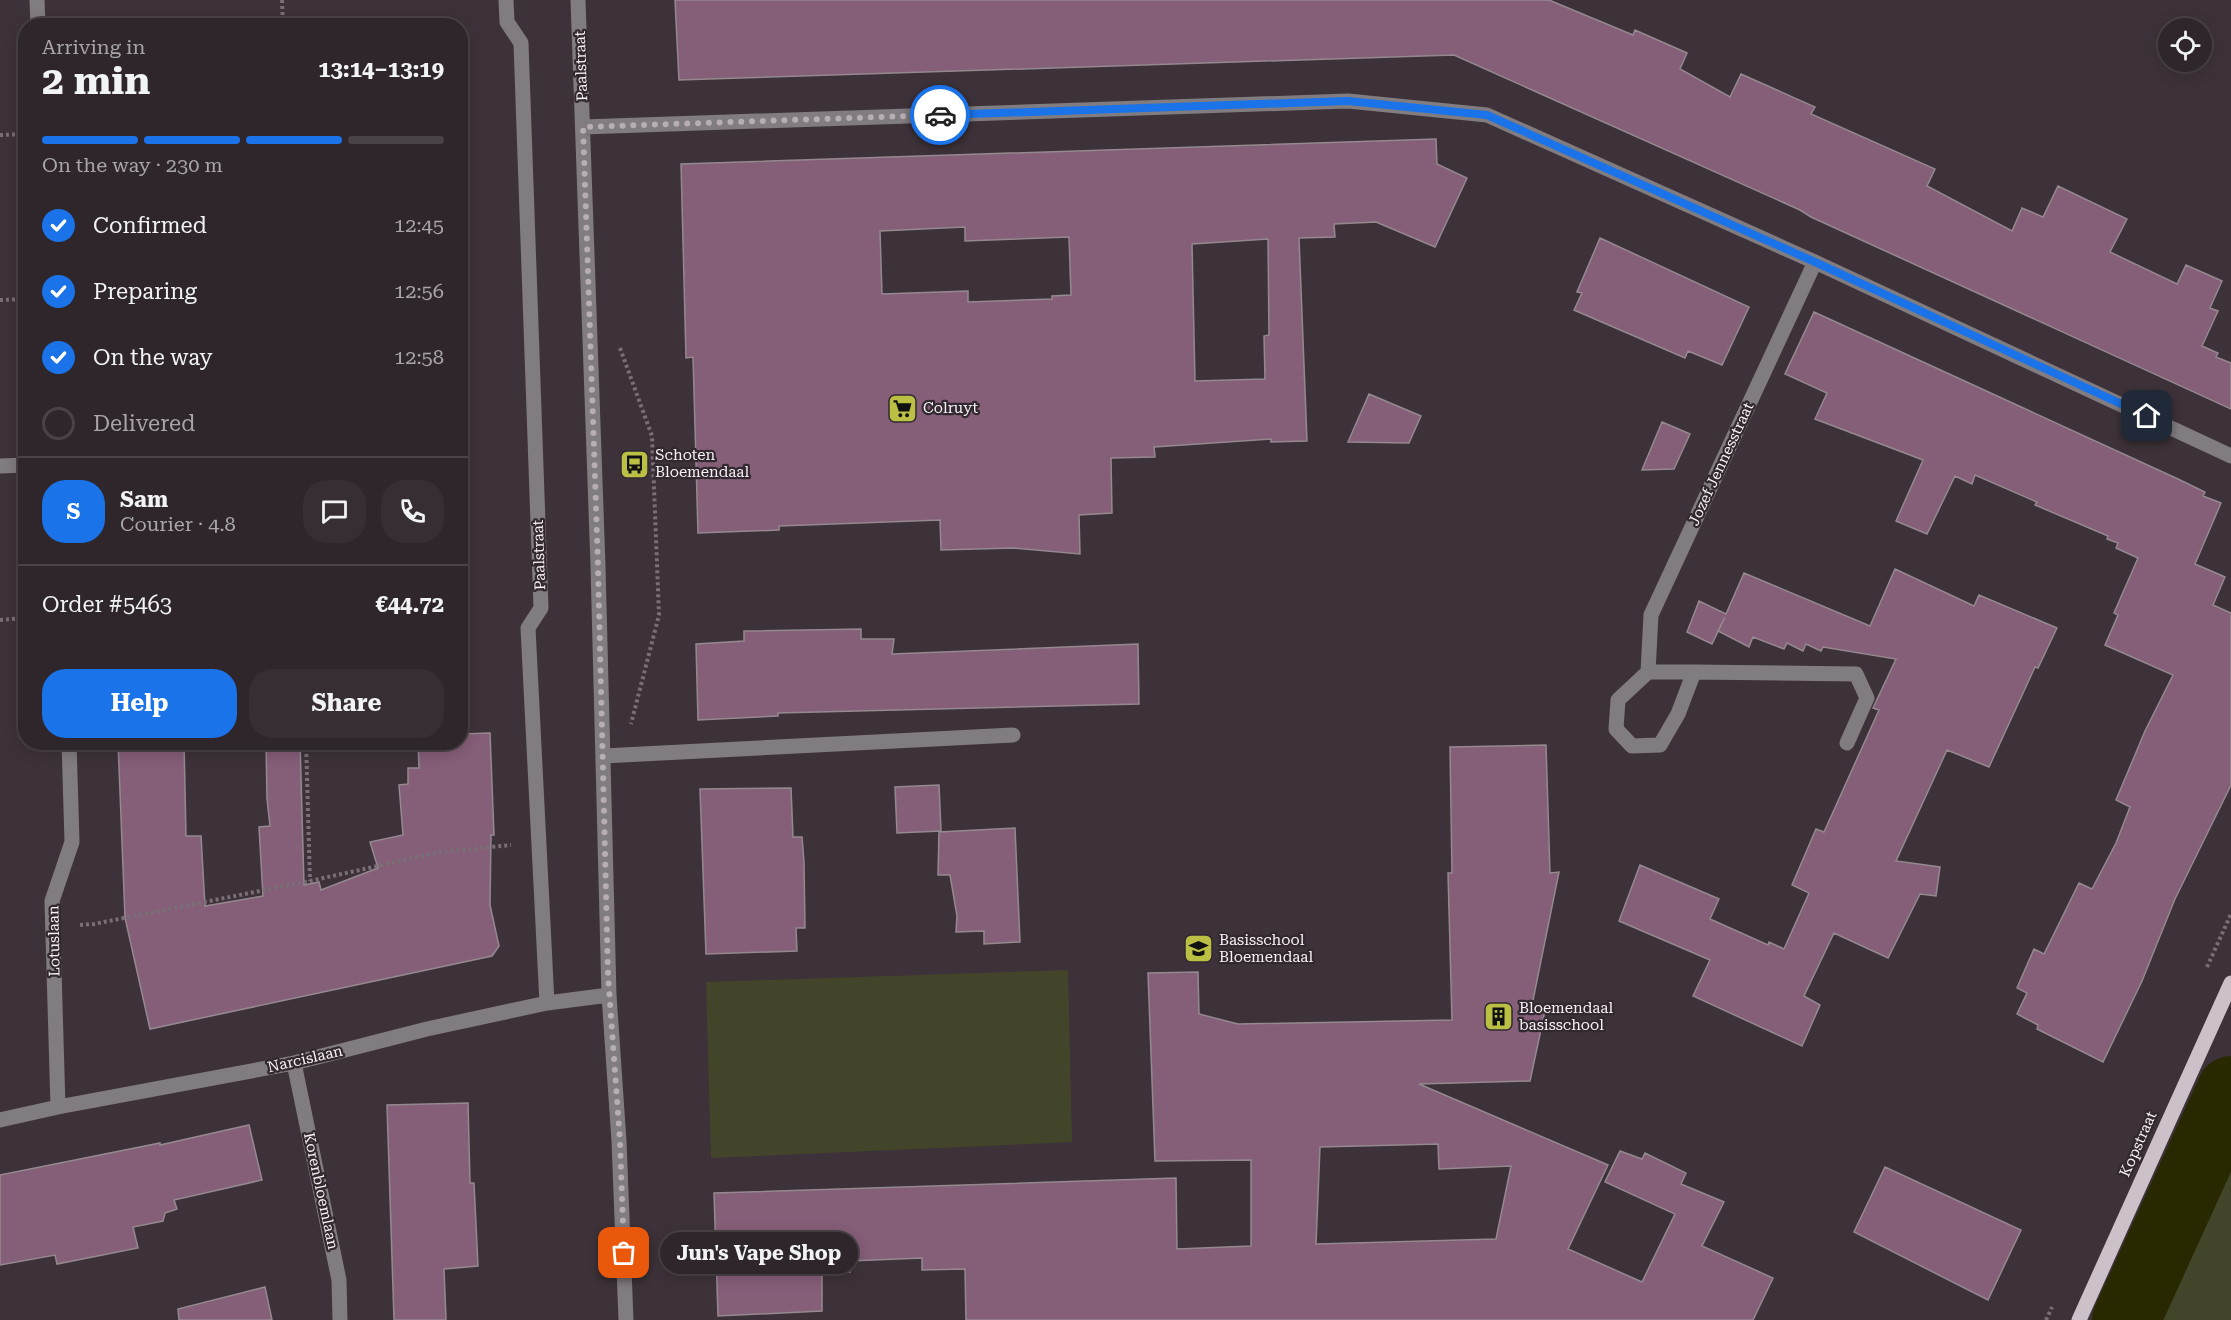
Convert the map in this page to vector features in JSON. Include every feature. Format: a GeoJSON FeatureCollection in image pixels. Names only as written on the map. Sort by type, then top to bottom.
{"type":"FeatureCollection","features":[{"type":"Feature","properties":{"kind":"main road","name":"Kopstraat"},"geometry":{"type":"LineString","coordinates":[[2079,1320],[2231,983]]}},
{"type":"Feature","properties":{"kind":"street","name":"Paalstraat"},"geometry":{"type":"LineString","coordinates":[[506,0],[507,22],[521,43],[541,608],[528,628],[548,1003]]}},
{"type":"Feature","properties":{"kind":"street","name":"Paalstraat"},"geometry":{"type":"LineString","coordinates":[[578,0],[609,995],[620,1141],[626,1320]]}},
{"type":"Feature","properties":{"kind":"street"},"geometry":{"type":"LineString","coordinates":[[37,1],[38,18]]}},
{"type":"Feature","properties":{"kind":"street"},"geometry":{"type":"LineString","coordinates":[[583,127],[1348,101],[1487,115],[1815,262],[2231,456]]}},
{"type":"Feature","properties":{"kind":"street","name":"Jozef Jennesstraat"},"geometry":{"type":"LineString","coordinates":[[1648,672],[1651,615],[1815,262]]}},
{"type":"Feature","properties":{"kind":"street"},"geometry":{"type":"LineString","coordinates":[[0,466],[18,465]]}},
{"type":"Feature","properties":{"kind":"street"},"geometry":{"type":"LineString","coordinates":[[1694,672],[1678,714],[1660,745],[1632,746],[1616,729],[1618,700],[1648,672],[1694,672],[1856,674],[1867,698],[1847,743]]}},
{"type":"Feature","properties":{"kind":"street"},"geometry":{"type":"LineString","coordinates":[[603,756],[1013,735]]}},
{"type":"Feature","properties":{"kind":"street","name":"Lotuslaan"},"geometry":{"type":"LineString","coordinates":[[58,1107],[52,901],[72,842],[69,750]]}},
{"type":"Feature","properties":{"kind":"street","name":"Narcislaan"},"geometry":{"type":"LineString","coordinates":[[0,1120],[58,1107],[294,1064],[427,1029],[548,1003],[609,995]]}},
{"type":"Feature","properties":{"kind":"street","name":"Korenbloemlaan"},"geometry":{"type":"LineString","coordinates":[[294,1064],[339,1281],[340,1320]]}},
{"type":"Feature","properties":{"kind":"path"},"geometry":{"type":"LineString","coordinates":[[282,0],[283,18]]}},
{"type":"Feature","properties":{"kind":"path"},"geometry":{"type":"LineString","coordinates":[[0,135],[18,134]]}},
{"type":"Feature","properties":{"kind":"path"},"geometry":{"type":"LineString","coordinates":[[0,300],[18,299]]}},
{"type":"Feature","properties":{"kind":"path"},"geometry":{"type":"LineString","coordinates":[[603,756],[631,726],[659,615],[652,436],[618,345]]}},
{"type":"Feature","properties":{"kind":"path"},"geometry":{"type":"LineString","coordinates":[[0,620],[18,619]]}},
{"type":"Feature","properties":{"kind":"path"},"geometry":{"type":"LineString","coordinates":[[306,750],[310,881]]}},
{"type":"Feature","properties":{"kind":"path"},"geometry":{"type":"LineString","coordinates":[[53,927],[94,924],[441,852],[539,843]]}},
{"type":"Feature","properties":{"kind":"green space"},"geometry":{"type":"Polygon","coordinates":[[[1068,970],[1072,1142],[711,1158],[706,982],[1068,970]]]}},
{"type":"Feature","properties":{"kind":"green space"},"geometry":{"type":"Polygon","coordinates":[[[2231,1090],[2231,1320],[2126,1320],[2231,1090]]]}},
{"type":"Feature","properties":{"kind":"building"},"geometry":{"type":"Polygon","coordinates":[[[675,0],[1549,0],[1633,35],[1635,30],[1687,53],[1680,69],[1730,97],[1741,74],[1815,107],[1811,114],[1935,169],[1927,186],[2012,231],[2022,208],[2043,217],[2058,186],[2127,219],[2110,252],[2177,284],[2186,265],[2222,281],[2210,308],[2218,311],[2202,346],[2218,353],[2216,357],[2231,363],[2231,409],[1800,210],[1454,55],[679,80],[675,0]]]}},
{"type":"Feature","properties":{"kind":"building"},"geometry":{"type":"Polygon","coordinates":[[[1436,139],[1437,164],[1467,178],[1435,247],[1376,222],[1334,224],[1335,237],[1299,238],[1307,441],[1271,442],[1271,439],[1154,447],[1155,457],[1111,458],[1112,513],[1079,515],[1080,554],[1013,548],[941,550],[940,520],[779,526],[779,530],[698,533],[693,357],[686,358],[681,164],[1436,139]],[[965,227],[880,231],[882,294],[968,291],[968,302],[1052,299],[1052,296],[1071,295],[1069,237],[965,241],[965,227]],[[1268,239],[1192,244],[1195,381],[1265,379],[1264,336],[1269,335],[1268,239]]]}},
{"type":"Feature","properties":{"kind":"building"},"geometry":{"type":"Polygon","coordinates":[[[1600,238],[1749,307],[1722,365],[1688,351],[1685,358],[1574,310],[1582,293],[1577,292],[1600,238]]]}},
{"type":"Feature","properties":{"kind":"building"},"geometry":{"type":"Polygon","coordinates":[[[1814,312],[2178,479],[2205,492],[2203,496],[2221,503],[2195,564],[2225,577],[2213,605],[2231,613],[2231,785],[2175,899],[2142,981],[2103,1062],[2037,1029],[2038,1025],[2017,1014],[2027,993],[2017,988],[2034,949],[2044,954],[2079,883],[2092,889],[2116,843],[2130,807],[2116,800],[2145,731],[2173,675],[2105,645],[2118,615],[2114,613],[2138,558],[2116,548],[2118,543],[2107,539],[2108,536],[2035,505],[2037,502],[1975,475],[1972,484],[1955,476],[1927,534],[1896,521],[1923,460],[1815,419],[1827,393],[1785,374],[1814,312]]]}},
{"type":"Feature","properties":{"kind":"building"},"geometry":{"type":"Polygon","coordinates":[[[1369,394],[1421,416],[1409,443],[1348,442],[1369,394]]]}},
{"type":"Feature","properties":{"kind":"building"},"geometry":{"type":"Polygon","coordinates":[[[1662,422],[1690,434],[1674,469],[1642,470],[1662,422]]]}},
{"type":"Feature","properties":{"kind":"building"},"geometry":{"type":"Polygon","coordinates":[[[1895,569],[1974,606],[1979,595],[2057,628],[2038,668],[2035,667],[1989,767],[1947,750],[1896,861],[1940,867],[1936,896],[1920,894],[1888,958],[1834,933],[1804,996],[1820,1005],[1802,1046],[1693,996],[1710,960],[1619,921],[1640,865],[1719,899],[1710,919],[1768,945],[1769,942],[1784,949],[1809,893],[1792,885],[1816,829],[1824,832],[1879,710],[1873,708],[1896,659],[1823,647],[1821,651],[1806,644],[1803,651],[1787,643],[1784,649],[1753,637],[1749,647],[1718,631],[1712,644],[1687,632],[1699,601],[1726,614],[1744,573],[1870,626],[1895,569]]]}},
{"type":"Feature","properties":{"kind":"building"},"geometry":{"type":"Polygon","coordinates":[[[861,629],[861,639],[894,639],[892,654],[1138,644],[1139,704],[778,713],[778,716],[698,720],[696,644],[744,641],[744,631],[861,629]]]}},
{"type":"Feature","properties":{"kind":"building"},"geometry":{"type":"Polygon","coordinates":[[[490,733],[494,835],[491,835],[490,905],[499,946],[492,956],[150,1029],[125,918],[118,750],[184,750],[186,836],[201,836],[205,906],[263,896],[259,827],[270,826],[266,750],[300,750],[304,885],[319,882],[321,890],[378,868],[370,842],[403,835],[399,785],[408,784],[408,768],[419,768],[418,750],[468,750],[468,734],[490,733]]]}},
{"type":"Feature","properties":{"kind":"building"},"geometry":{"type":"Polygon","coordinates":[[[1546,745],[1550,873],[1559,872],[1531,1010],[1545,1011],[1530,1081],[1419,1084],[1608,1165],[1568,1249],[1642,1282],[1675,1214],[1605,1182],[1620,1151],[1642,1159],[1645,1153],[1686,1173],[1681,1184],[1724,1202],[1702,1246],[1773,1278],[1753,1320],[966,1320],[965,1269],[922,1270],[922,1258],[850,1261],[850,1272],[822,1273],[822,1311],[718,1316],[714,1193],[1176,1178],[1177,1249],[1251,1246],[1251,1160],[1155,1161],[1148,973],[1198,972],[1199,1014],[1238,1024],[1452,1020],[1448,873],[1452,873],[1450,747],[1546,745]],[[1438,1144],[1320,1147],[1316,1244],[1496,1239],[1511,1166],[1439,1169],[1438,1144]]]}},
{"type":"Feature","properties":{"kind":"building"},"geometry":{"type":"Polygon","coordinates":[[[939,785],[941,831],[897,833],[895,787],[939,785]]]}},
{"type":"Feature","properties":{"kind":"building"},"geometry":{"type":"Polygon","coordinates":[[[791,788],[793,837],[802,837],[804,862],[805,928],[796,928],[797,951],[706,954],[700,789],[791,788]]]}},
{"type":"Feature","properties":{"kind":"building"},"geometry":{"type":"Polygon","coordinates":[[[1015,828],[1020,942],[984,944],[984,931],[956,932],[957,916],[950,875],[938,875],[939,832],[1015,828]]]}},
{"type":"Feature","properties":{"kind":"building"},"geometry":{"type":"Polygon","coordinates":[[[468,1103],[470,1183],[474,1183],[478,1266],[444,1269],[446,1320],[394,1320],[387,1105],[468,1103]]]}},
{"type":"Feature","properties":{"kind":"building"},"geometry":{"type":"Polygon","coordinates":[[[249,1125],[262,1180],[174,1200],[177,1209],[165,1213],[163,1221],[133,1227],[138,1248],[57,1264],[55,1255],[0,1265],[0,1175],[160,1143],[160,1145],[249,1125]]]}},
{"type":"Feature","properties":{"kind":"building"},"geometry":{"type":"Polygon","coordinates":[[[1885,1167],[2021,1230],[1988,1300],[1854,1232],[1885,1167]]]}},
{"type":"Feature","properties":{"kind":"building"},"geometry":{"type":"Polygon","coordinates":[[[265,1287],[272,1320],[179,1320],[178,1309],[265,1287]]]}},
{"type":"Feature","properties":{"kind":"waterway"},"geometry":{"type":"LineString","coordinates":[[2126,1320],[2231,1090]]}},
{"type":"Feature","properties":{"kind":"way so far"},"geometry":{"type":"LineString","coordinates":[[624,1253],[620,1141],[608,975],[598,566],[583,127],[940,115]]}},
{"type":"Feature","properties":{"kind":"place","name":"Colruyt"},"geometry":{"type":"Point","coordinates":[902,408]}},
{"type":"Feature","properties":{"kind":"place","name":"Schoten Bloemendaal"},"geometry":{"type":"Point","coordinates":[634,464]}},
{"type":"Feature","properties":{"kind":"place","name":"Basisschool Bloemendaal"},"geometry":{"type":"Point","coordinates":[1198,949]}},
{"type":"Feature","properties":{"kind":"place","name":"Bloemendaal basisschool"},"geometry":{"type":"Point","coordinates":[1498,1017]}},
{"type":"Feature","properties":{"kind":"place","name":"Jun's Vape Shop"},"geometry":{"type":"Point","coordinates":[624,1253]}},
{"type":"Feature","properties":{"kind":"route"},"geometry":{"type":"LineString","coordinates":[[940,115],[1348,101],[1487,115],[1815,262],[2147,416]]}}]}
